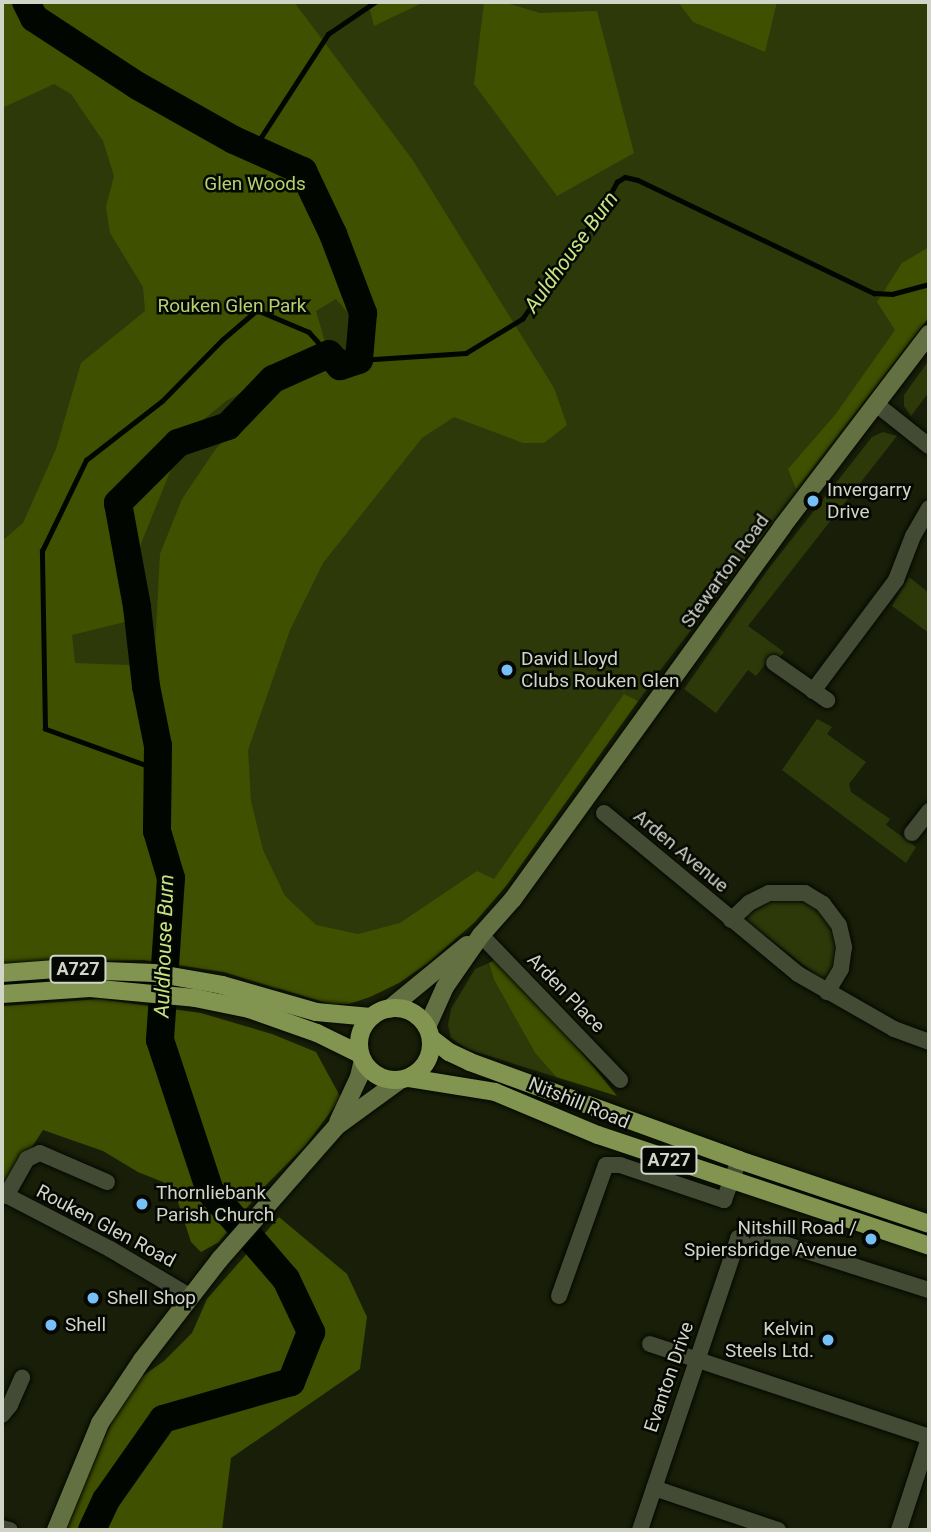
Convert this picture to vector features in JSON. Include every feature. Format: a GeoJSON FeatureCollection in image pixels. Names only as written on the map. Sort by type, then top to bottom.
{"type":"FeatureCollection","features":[{"type":"Feature","properties":{"kind":"main road","name":"Stewarton Road"},"geometry":{"type":"LineString","coordinates":[[429,1032],[445,987],[481,934],[522,888],[759,559],[929,334]]}},
{"type":"Feature","properties":{"kind":"main road","name":"Stewarton Road"},"geometry":{"type":"LineString","coordinates":[[389,1009],[481,934]]}},
{"type":"Feature","properties":{"kind":"main road","name":"A727"},"geometry":{"type":"LineString","coordinates":[[2,972],[56,969],[154,973],[222,985],[316,1012],[371,1017]]}},
{"type":"Feature","properties":{"kind":"main road","name":"A727"},"geometry":{"type":"LineString","coordinates":[[2,994],[60,988],[183,996],[248,1009],[317,1033],[362,1057]]}},
{"type":"Feature","properties":{"kind":"main road"},"geometry":{"type":"LineString","coordinates":[[56,1530],[100,1423],[142,1360],[220,1259],[337,1126],[424,1066],[431,1050],[429,1032],[412,1012],[389,1009],[371,1017],[362,1030],[362,1057],[354,1090],[337,1126]]}},
{"type":"Feature","properties":{"kind":"main road","name":"Nitshill Road"},"geometry":{"type":"LineString","coordinates":[[429,1032],[470,1062],[739,1160],[929,1224]]}},
{"type":"Feature","properties":{"kind":"main road"},"geometry":{"type":"LineString","coordinates":[[362,1057],[378,1076],[405,1079]]}},
{"type":"Feature","properties":{"kind":"main road","name":"Nitshill Road"},"geometry":{"type":"LineString","coordinates":[[405,1079],[495,1092],[598,1135],[929,1245]]}},
{"type":"Feature","properties":{"kind":"street"},"geometry":{"type":"LineString","coordinates":[[876,404],[929,446]]}},
{"type":"Feature","properties":{"kind":"street"},"geometry":{"type":"LineString","coordinates":[[813,691],[896,580],[918,526],[929,508]]}},
{"type":"Feature","properties":{"kind":"street"},"geometry":{"type":"LineString","coordinates":[[774,663],[827,700]]}},
{"type":"Feature","properties":{"kind":"street"},"geometry":{"type":"LineString","coordinates":[[912,833],[929,811]]}},
{"type":"Feature","properties":{"kind":"street","name":"Arden Avenue"},"geometry":{"type":"LineString","coordinates":[[604,813],[798,974],[894,1029],[929,1042]]}},
{"type":"Feature","properties":{"kind":"street","name":"Arden Avenue"},"geometry":{"type":"LineString","coordinates":[[731,920],[749,903],[769,893],[805,893],[823,904],[839,925],[844,947],[841,969],[827,992]]}},
{"type":"Feature","properties":{"kind":"street","name":"Arden Place"},"geometry":{"type":"LineString","coordinates":[[481,934],[620,1080]]}},
{"type":"Feature","properties":{"kind":"street"},"geometry":{"type":"LineString","coordinates":[[4,1194],[27,1159],[40,1153],[107,1182]]}},
{"type":"Feature","properties":{"kind":"street"},"geometry":{"type":"LineString","coordinates":[[559,1297],[606,1165],[620,1166],[724,1200],[739,1160]]}},
{"type":"Feature","properties":{"kind":"street","name":"Rouken Glen Road"},"geometry":{"type":"LineString","coordinates":[[4,1194],[110,1249],[191,1297]]}},
{"type":"Feature","properties":{"kind":"street","name":"Evanton Drive"},"geometry":{"type":"LineString","coordinates":[[640,1530],[738,1238],[753,1234],[929,1290]]}},
{"type":"Feature","properties":{"kind":"street"},"geometry":{"type":"LineString","coordinates":[[650,1344],[929,1437],[899,1530]]}},
{"type":"Feature","properties":{"kind":"street"},"geometry":{"type":"LineString","coordinates":[[2,1415],[10,1405],[22,1378]]}},
{"type":"Feature","properties":{"kind":"street"},"geometry":{"type":"LineString","coordinates":[[654,1488],[778,1530]]}},
{"type":"Feature","properties":{"kind":"street"},"geometry":{"type":"LineString","coordinates":[[2,1528],[10,1530]]}},
{"type":"Feature","properties":{"kind":"green space","name":"Rouken Glen Park"},"geometry":{"type":"Polygon","coordinates":[[[2,2],[929,2],[929,317],[662,668],[506,886],[277,989],[224,972],[144,960],[2,964],[2,2]]]}},
{"type":"Feature","properties":{"kind":"green space","name":"Glen Woods"},"geometry":{"type":"Polygon","coordinates":[[[2,2],[294,2],[412,159],[554,388],[567,425],[544,443],[523,443],[454,417],[422,438],[323,563],[290,630],[248,750],[251,801],[263,850],[285,896],[316,925],[358,934],[400,923],[477,871],[494,879],[624,694],[638,701],[506,886],[475,922],[428,963],[399,983],[370,997],[349,1004],[330,1004],[224,972],[144,960],[52,961],[2,965],[2,541],[23,523],[56,449],[81,363],[145,311],[143,287],[110,233],[106,207],[114,176],[103,141],[71,94],[54,84],[2,108],[2,2]],[[336,299],[316,311],[325,342],[350,354],[357,342],[348,313],[336,299]],[[244,391],[226,401],[185,435],[142,541],[130,591],[129,621],[72,635],[75,663],[154,666],[160,554],[182,499],[215,450],[251,408],[244,391]]]}},
{"type":"Feature","properties":{"kind":"green space"},"geometry":{"type":"Polygon","coordinates":[[[368,2],[424,2],[374,26],[368,2]]]}},
{"type":"Feature","properties":{"kind":"green space"},"geometry":{"type":"Polygon","coordinates":[[[484,2],[503,2],[540,13],[597,11],[634,153],[557,196],[474,84],[484,2]]]}},
{"type":"Feature","properties":{"kind":"green space"},"geometry":{"type":"Polygon","coordinates":[[[678,2],[777,2],[765,52],[693,22],[678,2]]]}},
{"type":"Feature","properties":{"kind":"green space"},"geometry":{"type":"Polygon","coordinates":[[[929,247],[929,317],[796,489],[788,469],[835,415],[895,330],[877,302],[902,263],[929,247]]]}},
{"type":"Feature","properties":{"kind":"green space"},"geometry":{"type":"Polygon","coordinates":[[[929,360],[929,392],[911,416],[904,406],[904,395],[929,360]]]}},
{"type":"Feature","properties":{"kind":"green space"},"geometry":{"type":"Polygon","coordinates":[[[883,432],[897,436],[748,626],[784,652],[780,657],[771,657],[756,676],[748,670],[716,713],[684,689],[769,568],[872,437],[883,432]]]}},
{"type":"Feature","properties":{"kind":"green space"},"geometry":{"type":"Polygon","coordinates":[[[909,577],[929,593],[929,633],[892,606],[909,577]]]}},
{"type":"Feature","properties":{"kind":"green space"},"geometry":{"type":"Polygon","coordinates":[[[817,719],[832,727],[827,734],[866,762],[849,784],[851,792],[890,819],[886,825],[916,847],[906,863],[782,770],[817,719]]]}},
{"type":"Feature","properties":{"kind":"green space"},"geometry":{"type":"Polygon","coordinates":[[[796,897],[823,911],[838,938],[837,968],[826,982],[741,917],[766,900],[796,897]]]}},
{"type":"Feature","properties":{"kind":"green space"},"geometry":{"type":"Polygon","coordinates":[[[498,958],[617,1096],[556,1077],[535,1053],[494,980],[489,963],[498,958]]]}},
{"type":"Feature","properties":{"kind":"green space"},"geometry":{"type":"Polygon","coordinates":[[[489,963],[494,980],[535,1053],[556,1077],[467,1049],[451,1038],[448,1025],[451,1009],[475,969],[489,963]]]}},
{"type":"Feature","properties":{"kind":"green space"},"geometry":{"type":"Polygon","coordinates":[[[99,999],[201,1013],[272,1034],[316,1052],[341,1098],[305,1146],[264,1187],[219,1242],[201,1252],[191,1242],[178,1202],[168,1184],[138,1172],[103,1151],[43,1130],[8,1184],[2,1180],[2,1006],[99,999]]]}},
{"type":"Feature","properties":{"kind":"green space"},"geometry":{"type":"Polygon","coordinates":[[[279,1217],[347,1274],[367,1317],[360,1369],[231,1458],[222,1530],[66,1530],[77,1497],[120,1404],[140,1378],[164,1361],[192,1333],[207,1299],[279,1217]]]}},
{"type":"Feature","properties":{"kind":"waterway","name":"Auldhouse Burn"},"geometry":{"type":"LineString","coordinates":[[26,2],[34,18],[138,86],[234,140],[303,171],[333,234],[363,313],[359,360],[340,366],[329,354],[273,379],[228,426],[178,443],[118,503],[158,746],[157,831],[171,878],[160,1040],[210,1191],[286,1279],[311,1332],[291,1382],[163,1419],[106,1500],[92,1530]]}},
{"type":"Feature","properties":{"kind":"waterway"},"geometry":{"type":"LineString","coordinates":[[254,148],[328,34],[375,2]]}},
{"type":"Feature","properties":{"kind":"waterway","name":"Auldhouse Burn"},"geometry":{"type":"LineString","coordinates":[[359,360],[466,353],[522,319],[604,206],[617,182],[625,177],[638,180],[874,293],[892,294],[929,284]]}},
{"type":"Feature","properties":{"kind":"waterway"},"geometry":{"type":"LineString","coordinates":[[158,770],[45,729],[42,551],[86,460],[162,401],[222,340],[257,310],[309,332],[329,354]]}},
{"type":"Feature","properties":{"kind":"place","name":"Invergarry Drive"},"geometry":{"type":"Point","coordinates":[813,501]}},
{"type":"Feature","properties":{"kind":"place","name":"David Lloyd Clubs Rouken Glen"},"geometry":{"type":"Point","coordinates":[507,670]}},
{"type":"Feature","properties":{"kind":"place","name":"Thornliebank Parish Church"},"geometry":{"type":"Point","coordinates":[142,1204]}},
{"type":"Feature","properties":{"kind":"place","name":"Nitshill Road / Spiersbridge Avenue"},"geometry":{"type":"Point","coordinates":[871,1239]}},
{"type":"Feature","properties":{"kind":"place","name":"Shell Shop"},"geometry":{"type":"Point","coordinates":[93,1298]}},
{"type":"Feature","properties":{"kind":"place","name":"Shell"},"geometry":{"type":"Point","coordinates":[51,1325]}},
{"type":"Feature","properties":{"kind":"place","name":"Kelvin Steels Ltd."},"geometry":{"type":"Point","coordinates":[828,1340]}}]}
